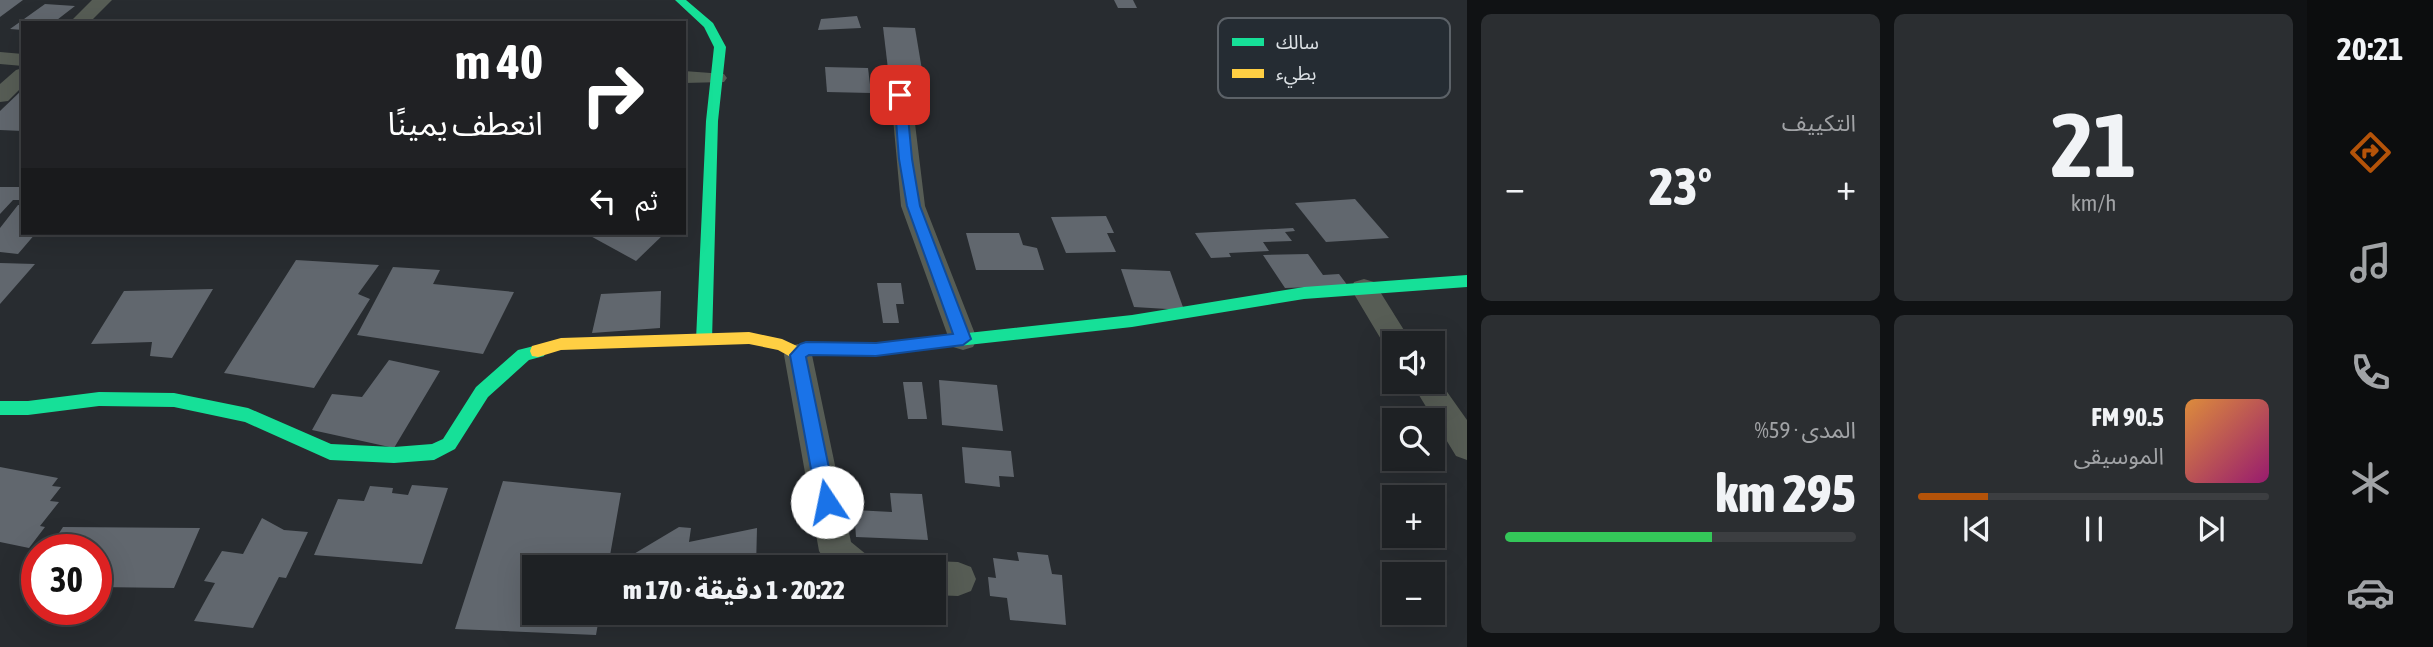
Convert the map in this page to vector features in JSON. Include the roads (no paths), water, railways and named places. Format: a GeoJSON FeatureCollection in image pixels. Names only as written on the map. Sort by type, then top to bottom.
{"type":"FeatureCollection","features":[{"type":"Feature","properties":{"kind":"street"},"geometry":{"type":"LineString","coordinates":[[80,21],[103,0]]}},
{"type":"Feature","properties":{"kind":"street"},"geometry":{"type":"LineString","coordinates":[[680,0],[705,19],[715,33],[720,49],[706,213],[704,340]]}},
{"type":"Feature","properties":{"kind":"street"},"geometry":{"type":"LineString","coordinates":[[0,58],[21,60]]}},
{"type":"Feature","properties":{"kind":"street"},"geometry":{"type":"LineString","coordinates":[[899,74],[906,159],[914,206],[963,339]]}},
{"type":"Feature","properties":{"kind":"street"},"geometry":{"type":"LineString","coordinates":[[0,96],[21,76]]}},
{"type":"Feature","properties":{"kind":"street"},"geometry":{"type":"LineString","coordinates":[[686,77],[717,78]]}},
{"type":"Feature","properties":{"kind":"street"},"geometry":{"type":"LineString","coordinates":[[798,355],[806,348],[876,349],[1132,321],[1304,293],[1467,281]]}},
{"type":"Feature","properties":{"kind":"street"},"geometry":{"type":"LineString","coordinates":[[1364,289],[1390,331]]}},
{"type":"Feature","properties":{"kind":"street"},"geometry":{"type":"LineString","coordinates":[[0,408],[28,408],[99,399],[174,400],[248,415],[330,452],[394,456],[435,452],[449,444],[482,392],[524,355],[562,344],[749,338],[782,345],[798,355],[836,551],[841,555]]}},
{"type":"Feature","properties":{"kind":"street"},"geometry":{"type":"LineString","coordinates":[[1434,394],[1467,446]]}}]}
